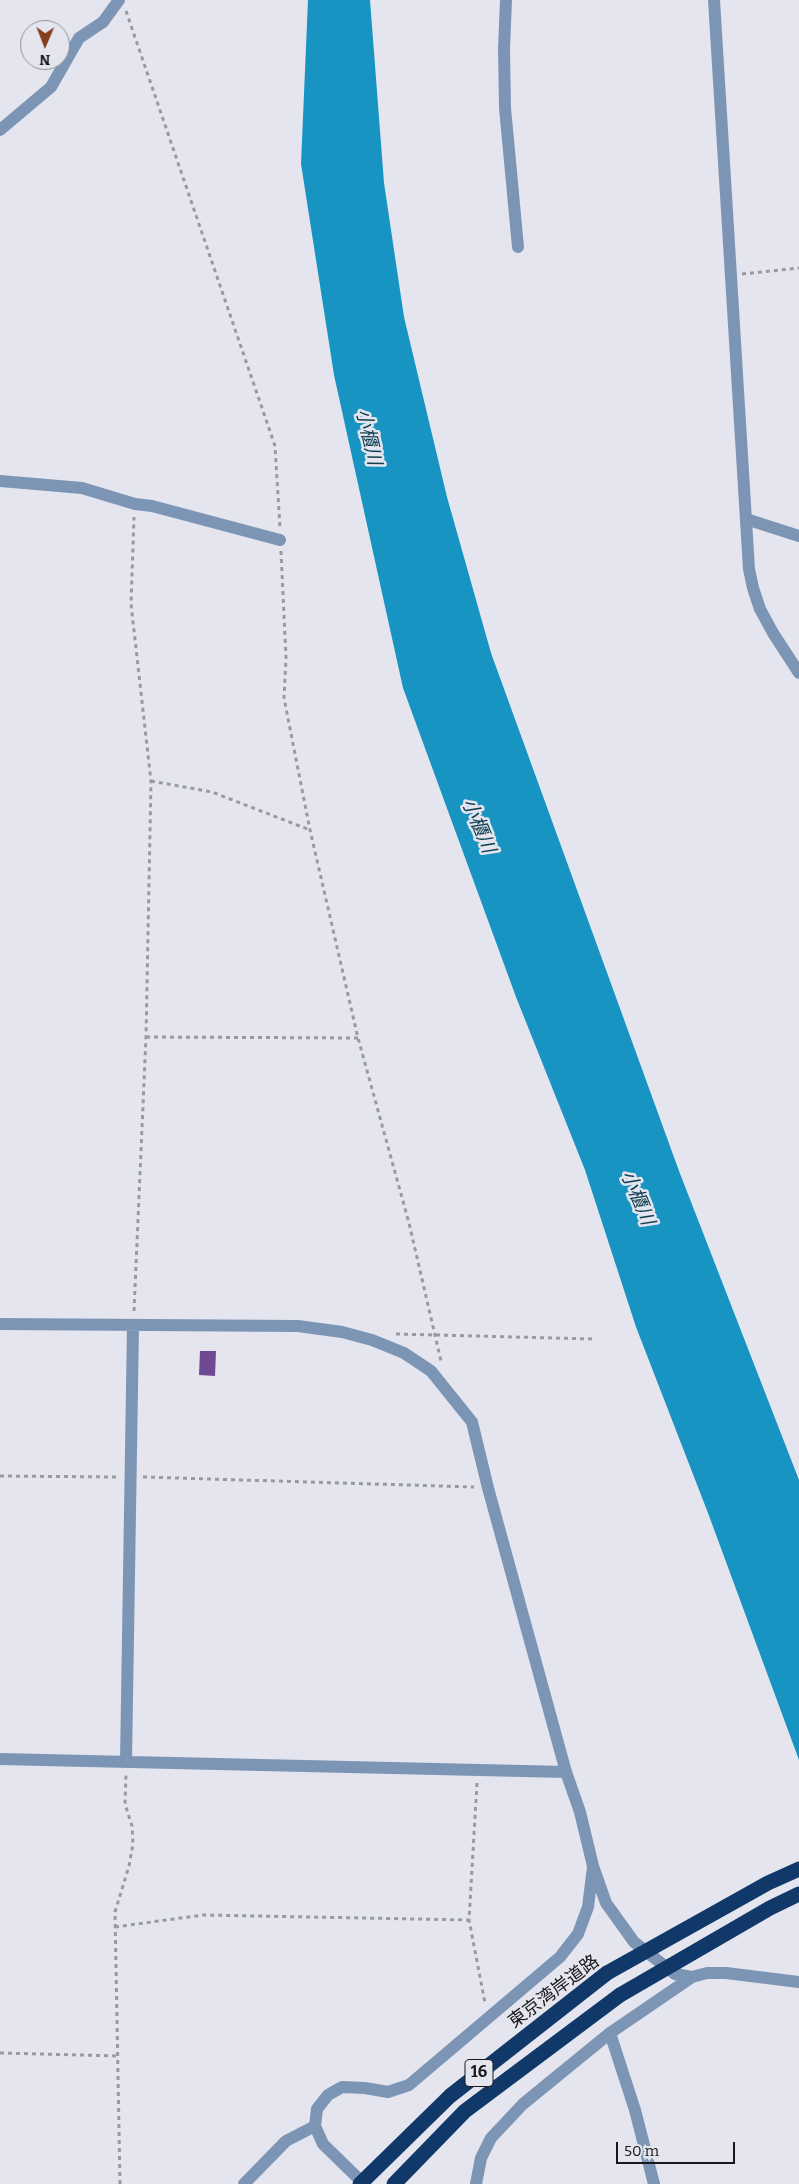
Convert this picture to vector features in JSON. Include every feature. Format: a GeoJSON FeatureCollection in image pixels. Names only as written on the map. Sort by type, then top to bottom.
{"type":"FeatureCollection","features":[{"type":"Feature","properties":{"kind":"highway","name":"東京湾岸道路"},"geometry":{"type":"LineString","coordinates":[[362,2183],[450,2096],[607,1973],[768,1883],[799,1869]]}},
{"type":"Feature","properties":{"kind":"highway","name":"16"},"geometry":{"type":"LineString","coordinates":[[394,2184],[465,2111],[620,1995],[770,1908],[799,1894]]}},
{"type":"Feature","properties":{"kind":"street"},"geometry":{"type":"LineString","coordinates":[[506,0],[504,49],[505,108],[518,248]]}},
{"type":"Feature","properties":{"kind":"street"},"geometry":{"type":"LineString","coordinates":[[714,0],[749,569],[756,598],[773,633],[799,673]]}},
{"type":"Feature","properties":{"kind":"street"},"geometry":{"type":"LineString","coordinates":[[0,130],[51,87],[79,38],[103,22],[122,5]]}},
{"type":"Feature","properties":{"kind":"street"},"geometry":{"type":"LineString","coordinates":[[0,481],[82,488],[135,504],[152,506],[280,540]]}},
{"type":"Feature","properties":{"kind":"street"},"geometry":{"type":"LineString","coordinates":[[746,519],[799,536]]}},
{"type":"Feature","properties":{"kind":"street"},"geometry":{"type":"LineString","coordinates":[[0,1324],[298,1326],[356,1334],[391,1346],[431,1371],[472,1422],[488,1488],[566,1772],[580,1812],[593,1866],[606,1903],[634,1942],[675,1974],[692,1977]]}},
{"type":"Feature","properties":{"kind":"street"},"geometry":{"type":"LineString","coordinates":[[126,1761],[133,1326]]}},
{"type":"Feature","properties":{"kind":"street"},"geometry":{"type":"LineString","coordinates":[[0,1759],[566,1772]]}},
{"type":"Feature","properties":{"kind":"street"},"geometry":{"type":"LineString","coordinates":[[362,2183],[323,2144],[315,2126],[317,2109],[328,2094],[342,2087],[388,2092],[409,2085],[560,1957],[578,1934],[588,1907],[593,1866]]}},
{"type":"Feature","properties":{"kind":"street"},"geometry":{"type":"LineString","coordinates":[[476,2184],[482,2158],[491,2138],[523,2104],[610,2033],[692,1977],[707,1973],[726,1973],[799,1982]]}},
{"type":"Feature","properties":{"kind":"street"},"geometry":{"type":"LineString","coordinates":[[610,2033],[635,2110],[654,2184]]}},
{"type":"Feature","properties":{"kind":"street"},"geometry":{"type":"LineString","coordinates":[[244,2184],[286,2141],[315,2126]]}},
{"type":"Feature","properties":{"kind":"path"},"geometry":{"type":"LineString","coordinates":[[122,5],[275,446],[286,658],[284,698],[310,830],[358,1038],[409,1223],[442,1363]]}},
{"type":"Feature","properties":{"kind":"path"},"geometry":{"type":"LineString","coordinates":[[731,276],[799,268]]}},
{"type":"Feature","properties":{"kind":"path"},"geometry":{"type":"LineString","coordinates":[[133,1326],[146,1037],[151,781],[131,604],[135,504]]}},
{"type":"Feature","properties":{"kind":"path"},"geometry":{"type":"LineString","coordinates":[[151,781],[212,792],[310,830]]}},
{"type":"Feature","properties":{"kind":"path"},"geometry":{"type":"LineString","coordinates":[[146,1037],[358,1038]]}},
{"type":"Feature","properties":{"kind":"path"},"geometry":{"type":"LineString","coordinates":[[395,1334],[594,1339]]}},
{"type":"Feature","properties":{"kind":"path"},"geometry":{"type":"LineString","coordinates":[[0,1476],[132,1477],[488,1488]]}},
{"type":"Feature","properties":{"kind":"path"},"geometry":{"type":"LineString","coordinates":[[120,2184],[119,2056],[114,1912],[129,1866],[133,1844],[132,1826],[125,1804],[126,1761]]}},
{"type":"Feature","properties":{"kind":"path"},"geometry":{"type":"LineString","coordinates":[[478,1770],[469,1920],[488,2018]]}},
{"type":"Feature","properties":{"kind":"path"},"geometry":{"type":"LineString","coordinates":[[115,1927],[203,1915],[469,1920]]}},
{"type":"Feature","properties":{"kind":"path"},"geometry":{"type":"LineString","coordinates":[[0,2053],[119,2056]]}},
{"type":"Feature","properties":{"kind":"water","name":"小櫃川"},"geometry":{"type":"Polygon","coordinates":[[[308,0],[370,0],[384,183],[404,317],[447,497],[491,653],[679,1171],[799,1480],[799,1760],[708,1513],[636,1327],[585,1170],[516,997],[403,688],[334,375],[301,164],[308,0]]]}},
{"type":"Feature","properties":{"kind":"building"},"geometry":{"type":"Polygon","coordinates":[[[200,1351],[216,1351],[215,1376],[199,1375],[200,1351]]]}}]}
